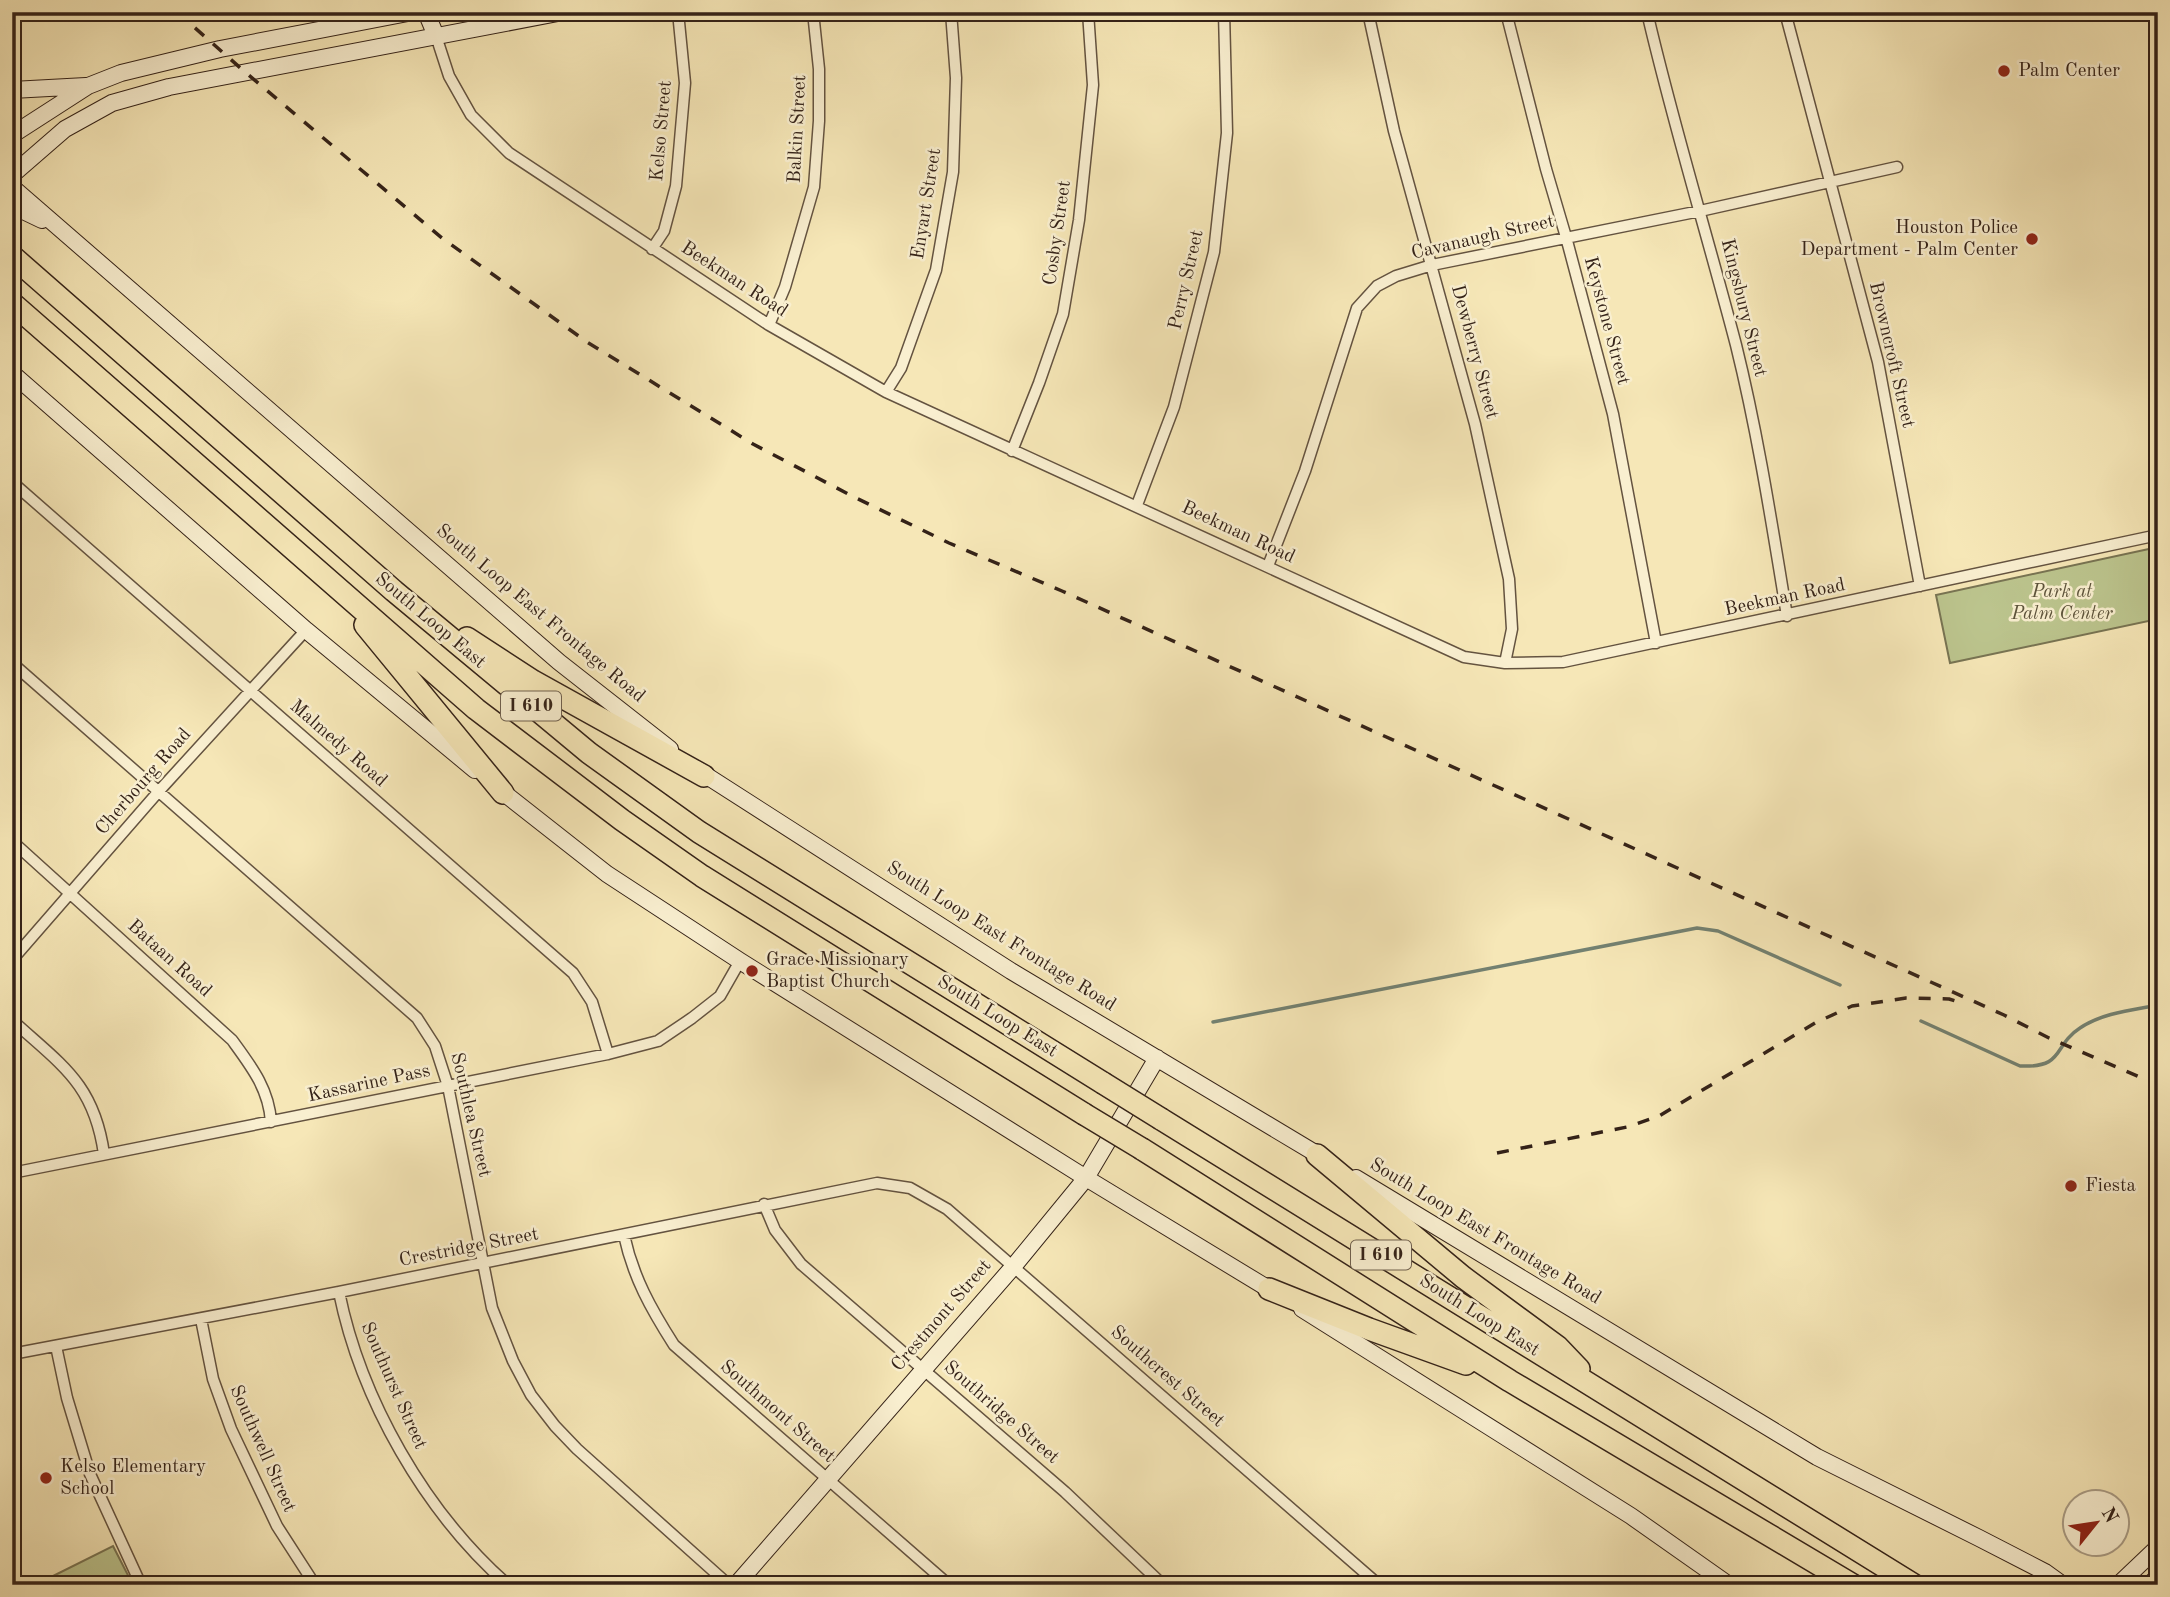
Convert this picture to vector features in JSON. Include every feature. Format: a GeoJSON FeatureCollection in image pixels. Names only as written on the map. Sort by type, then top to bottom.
{"type":"FeatureCollection","features":[{"type":"Feature","properties":{"kind":"highway","name":"South Loop East"},"geometry":{"type":"LineString","coordinates":[[12,256],[394,591],[589,753],[699,832],[1914,1585]]}},
{"type":"Feature","properties":{"kind":"highway","name":"South Loop East"},"geometry":{"type":"LineString","coordinates":[[12,303],[476,709],[622,820],[702,876],[1510,1381],[1853,1585]]}},
{"type":"Feature","properties":{"kind":"highway"},"geometry":{"type":"LineString","coordinates":[[326,578],[503,793]]}},
{"type":"Feature","properties":{"kind":"highway"},"geometry":{"type":"LineString","coordinates":[[394,591],[533,681],[705,776]]}},
{"type":"Feature","properties":{"kind":"highway"},"geometry":{"type":"LineString","coordinates":[[1317,1155],[1463,1277],[1558,1347],[1600,1390]]}},
{"type":"Feature","properties":{"kind":"highway"},"geometry":{"type":"LineString","coordinates":[[1269,1289],[1510,1381]]}},
{"type":"Feature","properties":{"kind":"main road"},"geometry":{"type":"LineString","coordinates":[[12,135],[88,86],[121,73],[162,61],[413,12]]}},
{"type":"Feature","properties":{"kind":"main road"},"geometry":{"type":"LineString","coordinates":[[426,12],[436,36]]}},
{"type":"Feature","properties":{"kind":"main road"},"geometry":{"type":"LineString","coordinates":[[12,175],[65,129],[112,103],[169,87],[258,69],[563,12]]}},
{"type":"Feature","properties":{"kind":"main road"},"geometry":{"type":"LineString","coordinates":[[252,44],[258,69]]}},
{"type":"Feature","properties":{"kind":"main road"},"geometry":{"type":"LineString","coordinates":[[162,61],[169,87]]}},
{"type":"Feature","properties":{"kind":"main road"},"geometry":{"type":"LineString","coordinates":[[12,90],[88,86]]}},
{"type":"Feature","properties":{"kind":"main road","name":"South Loop East Frontage Road"},"geometry":{"type":"LineString","coordinates":[[12,187],[559,662],[705,776],[1011,971],[1817,1457],[2045,1572],[2063,1585]]}},
{"type":"Feature","properties":{"kind":"main road"},"geometry":{"type":"LineString","coordinates":[[12,211],[19,209],[37,216],[105,275],[126,286]]}},
{"type":"Feature","properties":{"kind":"main road"},"geometry":{"type":"LineString","coordinates":[[12,373],[306,630],[503,793],[607,874],[740,961],[1086,1178],[1620,1509],[1729,1585]]}},
{"type":"Feature","properties":{"kind":"main road","name":"Crestmont Street"},"geometry":{"type":"LineString","coordinates":[[736,1585],[1013,1267],[1086,1178],[1157,1058]]}},
{"type":"Feature","properties":{"kind":"main road"},"geometry":{"type":"LineString","coordinates":[[2118,1585],[2158,1547]]}},
{"type":"Feature","properties":{"kind":"main road"},"geometry":{"type":"LineString","coordinates":[[2149,1585],[2158,1577]]}},
{"type":"Feature","properties":{"kind":"street","name":"Kelso Street"},"geometry":{"type":"LineString","coordinates":[[652,249],[664,231],[676,186],[685,83],[678,12]]}},
{"type":"Feature","properties":{"kind":"street","name":"Balkin Street"},"geometry":{"type":"LineString","coordinates":[[769,325],[785,286],[814,187],[819,121],[819,69],[813,12]]}},
{"type":"Feature","properties":{"kind":"street","name":"Enyart Street"},"geometry":{"type":"LineString","coordinates":[[886,392],[901,368],[936,270],[953,172],[956,78],[951,12]]}},
{"type":"Feature","properties":{"kind":"street","name":"Cosby Street"},"geometry":{"type":"LineString","coordinates":[[1012,450],[1063,314],[1077,233],[1093,85],[1088,12]]}},
{"type":"Feature","properties":{"kind":"street","name":"Perry Street"},"geometry":{"type":"LineString","coordinates":[[1137,505],[1174,407],[1214,252],[1227,133],[1224,12]]}},
{"type":"Feature","properties":{"kind":"street","name":"Dewberry Street"},"geometry":{"type":"LineString","coordinates":[[1368,12],[1394,131],[1475,424],[1509,579],[1511,629],[1505,663]]}},
{"type":"Feature","properties":{"kind":"street","name":"Keystone Street"},"geometry":{"type":"LineString","coordinates":[[1506,12],[1542,157],[1613,414],[1656,643]]}},
{"type":"Feature","properties":{"kind":"street","name":"Kingsbury Street"},"geometry":{"type":"LineString","coordinates":[[1647,12],[1669,104],[1736,348],[1760,457],[1787,616]]}},
{"type":"Feature","properties":{"kind":"street","name":"Browncroft Street"},"geometry":{"type":"LineString","coordinates":[[1785,12],[1878,362],[1920,586]]}},
{"type":"Feature","properties":{"kind":"street","name":"Beekman Road"},"geometry":{"type":"LineString","coordinates":[[436,36],[449,76],[471,115],[509,153],[769,325],[886,392],[1464,657],[1505,663],[1563,662],[1787,616],[2158,534]]}},
{"type":"Feature","properties":{"kind":"street","name":"Cavanaugh Street"},"geometry":{"type":"LineString","coordinates":[[1268,566],[1305,471],[1357,308],[1377,286],[1396,276],[1432,265],[1700,211],[1897,167]]}},
{"type":"Feature","properties":{"kind":"street","name":"Malmedy Road"},"geometry":{"type":"LineString","coordinates":[[12,482],[573,973],[592,1002],[608,1054]]}},
{"type":"Feature","properties":{"kind":"street","name":"Cherbourg Road"},"geometry":{"type":"LineString","coordinates":[[12,960],[159,791],[306,630]]}},
{"type":"Feature","properties":{"kind":"street","name":"Southlea Street"},"geometry":{"type":"LineString","coordinates":[[12,663],[417,1018],[435,1046],[448,1086],[492,1308],[513,1361],[531,1395],[555,1426],[729,1585]]}},
{"type":"Feature","properties":{"kind":"street","name":"Bataan Road"},"geometry":{"type":"LineString","coordinates":[[12,841],[232,1040],[259,1076],[270,1108],[271,1122]]}},
{"type":"Feature","properties":{"kind":"street","name":"Kassarine Pass"},"geometry":{"type":"LineString","coordinates":[[12,1173],[608,1054],[659,1041],[720,996],[740,961]]}},
{"type":"Feature","properties":{"kind":"street"},"geometry":{"type":"LineString","coordinates":[[12,1020],[78,1080],[100,1128],[104,1154]]}},
{"type":"Feature","properties":{"kind":"street","name":"Crestridge Street"},"geometry":{"type":"LineString","coordinates":[[12,1354],[339,1292],[877,1183],[910,1188],[929,1199]]}},
{"type":"Feature","properties":{"kind":"street","name":"Southcrest Street"},"geometry":{"type":"LineString","coordinates":[[929,1199],[947,1209],[1379,1585]]}},
{"type":"Feature","properties":{"kind":"street","name":"Southridge Street"},"geometry":{"type":"LineString","coordinates":[[764,1204],[775,1230],[801,1264],[1065,1492],[1163,1585]]}},
{"type":"Feature","properties":{"kind":"street","name":"Southmont Street"},"geometry":{"type":"LineString","coordinates":[[624,1235],[629,1257],[649,1306],[674,1345],[949,1585]]}},
{"type":"Feature","properties":{"kind":"street","name":"Southurst Street"},"geometry":{"type":"LineString","coordinates":[[339,1292],[345,1320],[397,1447],[435,1506],[489,1569],[508,1585]]}},
{"type":"Feature","properties":{"kind":"street","name":"Southwell Street"},"geometry":{"type":"LineString","coordinates":[[201,1318],[213,1379],[231,1429],[277,1526],[315,1585]]}},
{"type":"Feature","properties":{"kind":"street"},"geometry":{"type":"LineString","coordinates":[[56,1346],[67,1398],[90,1474],[141,1585]]}},
{"type":"Feature","properties":{"kind":"green space","name":"Park at Palm Center"},"geometry":{"type":"Polygon","coordinates":[[[2158,547],[2158,619],[1950,663],[1936,595],[2158,547]]]}},
{"type":"Feature","properties":{"kind":"green space"},"geometry":{"type":"Polygon","coordinates":[[[113,1546],[133,1585],[35,1585],[113,1546]]]}},
{"type":"Feature","properties":{"kind":"waterway"},"geometry":{"type":"LineString","coordinates":[[1213,1022],[1697,928],[1718,931],[1840,985]]}},
{"type":"Feature","properties":{"kind":"waterway"},"geometry":{"type":"LineString","coordinates":[[1921,1021],[2020,1066],[2035,1066],[2052,1060],[2071,1035],[2089,1023],[2118,1013],[2158,1005]]}},
{"type":"Feature","properties":{"kind":"railway"},"geometry":{"type":"LineString","coordinates":[[177,12],[442,238],[587,342],[753,444],[949,543],[1062,591],[2158,1085]]}},
{"type":"Feature","properties":{"kind":"railway"},"geometry":{"type":"LineString","coordinates":[[1497,1153],[1627,1127],[1659,1116],[1815,1023],[1852,1006],[1906,998],[1949,999],[1962,1003]]}},
{"type":"Feature","properties":{"kind":"place","name":"Palm Center"},"geometry":{"type":"Point","coordinates":[2004,71]}},
{"type":"Feature","properties":{"kind":"place","name":"Houston Police Department - Palm Center"},"geometry":{"type":"Point","coordinates":[2032,239]}},
{"type":"Feature","properties":{"kind":"place","name":"Grace Missionary Baptist Church"},"geometry":{"type":"Point","coordinates":[752,971]}},
{"type":"Feature","properties":{"kind":"place","name":"Fiesta"},"geometry":{"type":"Point","coordinates":[2071,1186]}},
{"type":"Feature","properties":{"kind":"place","name":"Kelso Elementary School"},"geometry":{"type":"Point","coordinates":[46,1478]}}]}
